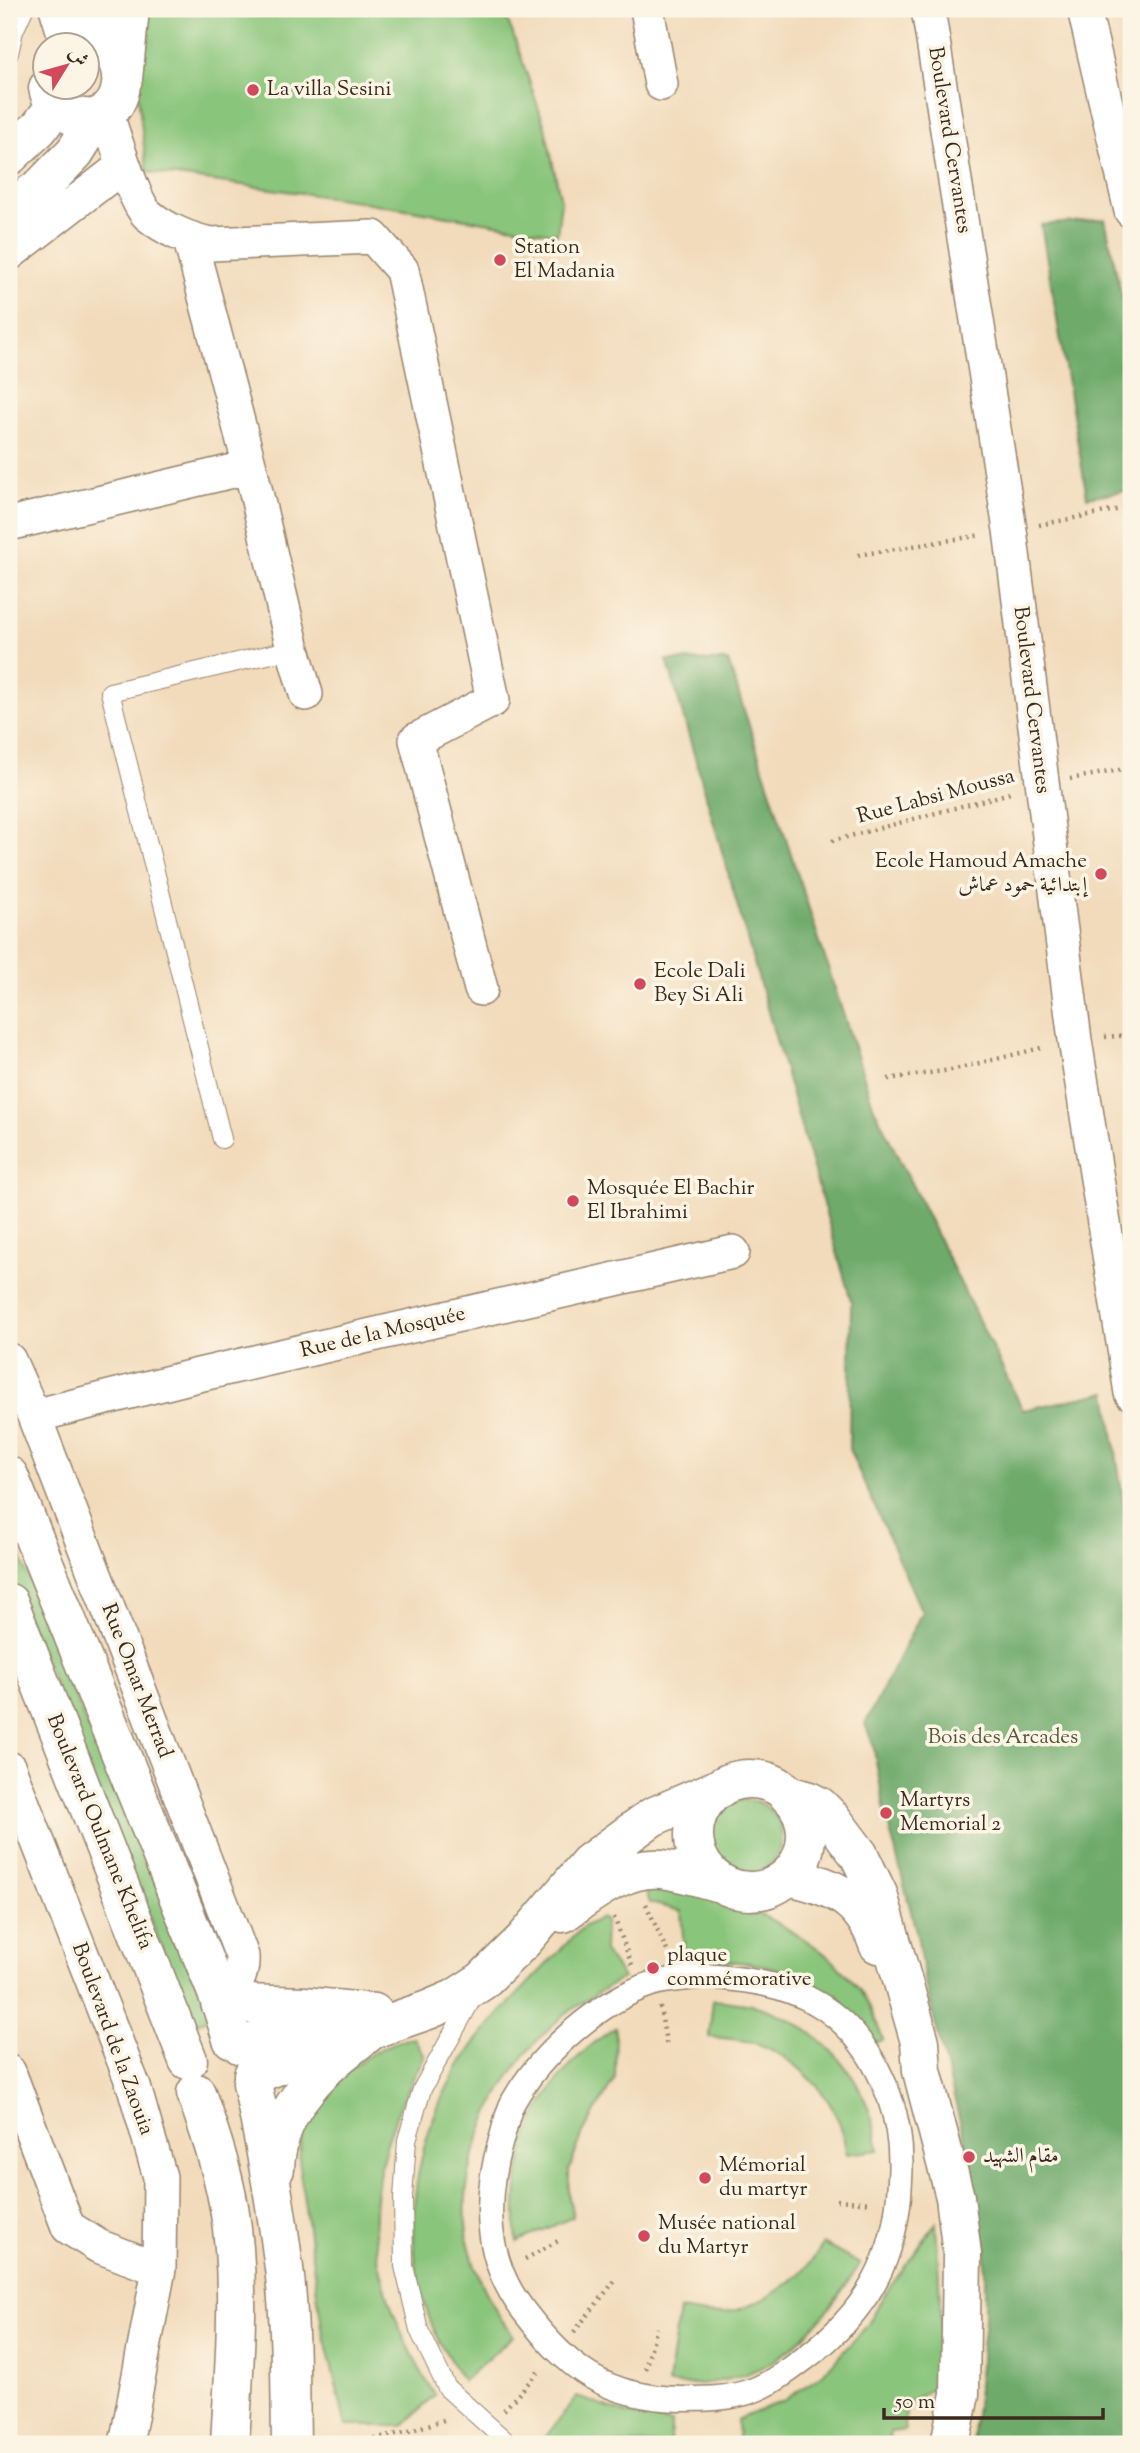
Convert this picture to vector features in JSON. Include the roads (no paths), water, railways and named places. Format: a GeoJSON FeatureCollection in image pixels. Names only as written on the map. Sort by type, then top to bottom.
{"type":"FeatureCollection","features":[{"type":"Feature","properties":{"kind":"main road"},"geometry":{"type":"LineString","coordinates":[[59,9],[78,32]]}},
{"type":"Feature","properties":{"kind":"main road"},"geometry":{"type":"LineString","coordinates":[[57,102],[68,114],[82,118],[109,102],[130,9]]}},
{"type":"Feature","properties":{"kind":"main road"},"geometry":{"type":"LineString","coordinates":[[9,211],[42,186],[75,152],[109,102],[120,65],[111,52],[102,46]]}},
{"type":"Feature","properties":{"kind":"main road"},"geometry":{"type":"LineString","coordinates":[[11,145],[39,128],[50,102]]}},
{"type":"Feature","properties":{"kind":"main road"},"geometry":{"type":"LineString","coordinates":[[9,1476],[244,2060],[275,2203],[284,2269],[289,2334],[291,2444]]}},
{"type":"Feature","properties":{"kind":"main road","name":"Boulevard Oulmane Khelifa"},"geometry":{"type":"LineString","coordinates":[[9,1603],[192,2077],[214,2147],[229,2208],[235,2303],[230,2444]]}},
{"type":"Feature","properties":{"kind":"main road"},"geometry":{"type":"LineString","coordinates":[[244,2060],[373,2021],[441,2004],[482,1982],[524,1940],[574,1879],[604,1851],[652,1817],[737,1781],[755,1780],[809,1801],[832,1819],[859,1855],[878,1894],[918,2035],[922,2071],[955,2197],[962,2254],[960,2394],[950,2444]]}},
{"type":"Feature","properties":{"kind":"main road"},"geometry":{"type":"LineString","coordinates":[[720,1788],[699,1812],[695,1843],[699,1859],[708,1872],[720,1882],[734,1889],[748,1891],[763,1890],[788,1876],[799,1862],[805,1844],[805,1827],[799,1810],[789,1795]]}},
{"type":"Feature","properties":{"kind":"main road"},"geometry":{"type":"LineString","coordinates":[[524,1940],[617,1880],[643,1869],[662,1869],[720,1882]]}},
{"type":"Feature","properties":{"kind":"main road"},"geometry":{"type":"LineString","coordinates":[[788,1876],[836,1891],[860,1909],[876,1939],[908,2041],[922,2071]]}},
{"type":"Feature","properties":{"kind":"main road"},"geometry":{"type":"LineString","coordinates":[[220,2000],[304,2006],[373,2021]]}},
{"type":"Feature","properties":{"kind":"main road"},"geometry":{"type":"LineString","coordinates":[[275,2203],[275,2161],[294,2104],[308,2085],[373,2021]]}},
{"type":"Feature","properties":{"kind":"main road"},"geometry":{"type":"LineString","coordinates":[[221,2037],[244,2060],[240,2098],[221,2104],[203,2099],[192,2077],[193,2050],[211,2038],[221,2037]]}},
{"type":"Feature","properties":{"kind":"street"},"geometry":{"type":"LineString","coordinates":[[648,9],[662,85]]}},
{"type":"Feature","properties":{"kind":"street","name":"Boulevard Cervantes"},"geometry":{"type":"LineString","coordinates":[[928,9],[1010,530],[1075,1040],[1131,1393]]}},
{"type":"Feature","properties":{"kind":"street"},"geometry":{"type":"LineString","coordinates":[[1084,9],[1131,211]]}},
{"type":"Feature","properties":{"kind":"street"},"geometry":{"type":"LineString","coordinates":[[109,102],[124,165],[145,212],[190,240],[211,244],[373,237],[402,270],[493,700],[416,740],[481,989]]}},
{"type":"Feature","properties":{"kind":"street"},"geometry":{"type":"LineString","coordinates":[[9,254],[124,165]]}},
{"type":"Feature","properties":{"kind":"street"},"geometry":{"type":"LineString","coordinates":[[190,240],[306,694]]}},
{"type":"Feature","properties":{"kind":"street"},"geometry":{"type":"LineString","coordinates":[[9,524],[250,467]]}},
{"type":"Feature","properties":{"kind":"street","name":"Rue de la Mosquée"},"geometry":{"type":"LineString","coordinates":[[34,1416],[194,1376],[733,1252]]}},
{"type":"Feature","properties":{"kind":"street","name":"Rue Omar Merrad"},"geometry":{"type":"LineString","coordinates":[[9,1360],[34,1416],[242,1956],[240,1976],[235,1986],[220,2000]]}},
{"type":"Feature","properties":{"kind":"street","name":"Boulevard de la Zaouia"},"geometry":{"type":"LineString","coordinates":[[9,1768],[134,2087],[160,2177],[159,2269],[126,2444]]}},
{"type":"Feature","properties":{"kind":"street"},"geometry":{"type":"LineString","coordinates":[[703,1976],[743,1979],[779,1987],[816,2003],[841,2021],[861,2043],[880,2072],[895,2112],[902,2151],[895,2234],[884,2266],[868,2292],[830,2339],[781,2376],[753,2390],[715,2400],[665,2399],[616,2389],[583,2374],[544,2337],[520,2306],[501,2271],[490,2231],[489,2200],[496,2159],[512,2105],[539,2063],[574,2029],[622,1998],[650,1997],[653,1983],[703,1976]]}},
{"type":"Feature","properties":{"kind":"street"},"geometry":{"type":"LineString","coordinates":[[9,2072],[68,2227],[98,2246],[159,2269]]}},
{"type":"Feature","properties":{"kind":"lane"},"geometry":{"type":"LineString","coordinates":[[9,53],[14,31],[24,9]]}},
{"type":"Feature","properties":{"kind":"lane"},"geometry":{"type":"LineString","coordinates":[[222,1139],[110,692],[293,649]]}},
{"type":"Feature","properties":{"kind":"lane"},"geometry":{"type":"LineString","coordinates":[[482,1982],[422,2089],[407,2140],[404,2266],[419,2330],[447,2388],[509,2444]]}},
{"type":"Feature","properties":{"kind":"place","name":"La villa Sesini"},"geometry":{"type":"Point","coordinates":[253,90]}},
{"type":"Feature","properties":{"kind":"place","name":"Station El Madania"},"geometry":{"type":"Point","coordinates":[500,260]}},
{"type":"Feature","properties":{"kind":"place","name":"Ecole Hamoud Amache إبتدائية حمود عماش"},"geometry":{"type":"Point","coordinates":[1101,874]}},
{"type":"Feature","properties":{"kind":"place","name":"Ecole Dali Bey Si Ali"},"geometry":{"type":"Point","coordinates":[640,984]}},
{"type":"Feature","properties":{"kind":"place","name":"Mosquée El Bachir El Ibrahimi"},"geometry":{"type":"Point","coordinates":[573,1201]}},
{"type":"Feature","properties":{"kind":"place","name":"Martyrs Memorial 2"},"geometry":{"type":"Point","coordinates":[886,1813]}},
{"type":"Feature","properties":{"kind":"place","name":"plaque commémorative"},"geometry":{"type":"Point","coordinates":[653,1968]}},
{"type":"Feature","properties":{"kind":"place","name":"مقام الشهيد"},"geometry":{"type":"Point","coordinates":[969,2157]}},
{"type":"Feature","properties":{"kind":"place","name":"Mémorial du martyr"},"geometry":{"type":"Point","coordinates":[705,2178]}},
{"type":"Feature","properties":{"kind":"place","name":"Musée national du Martyr"},"geometry":{"type":"Point","coordinates":[644,2236]}},
{"type":"Feature","properties":{"kind":"park label","name":"Bois des Arcades"},"geometry":{"type":"Point","coordinates":[1003,1738]}}]}
